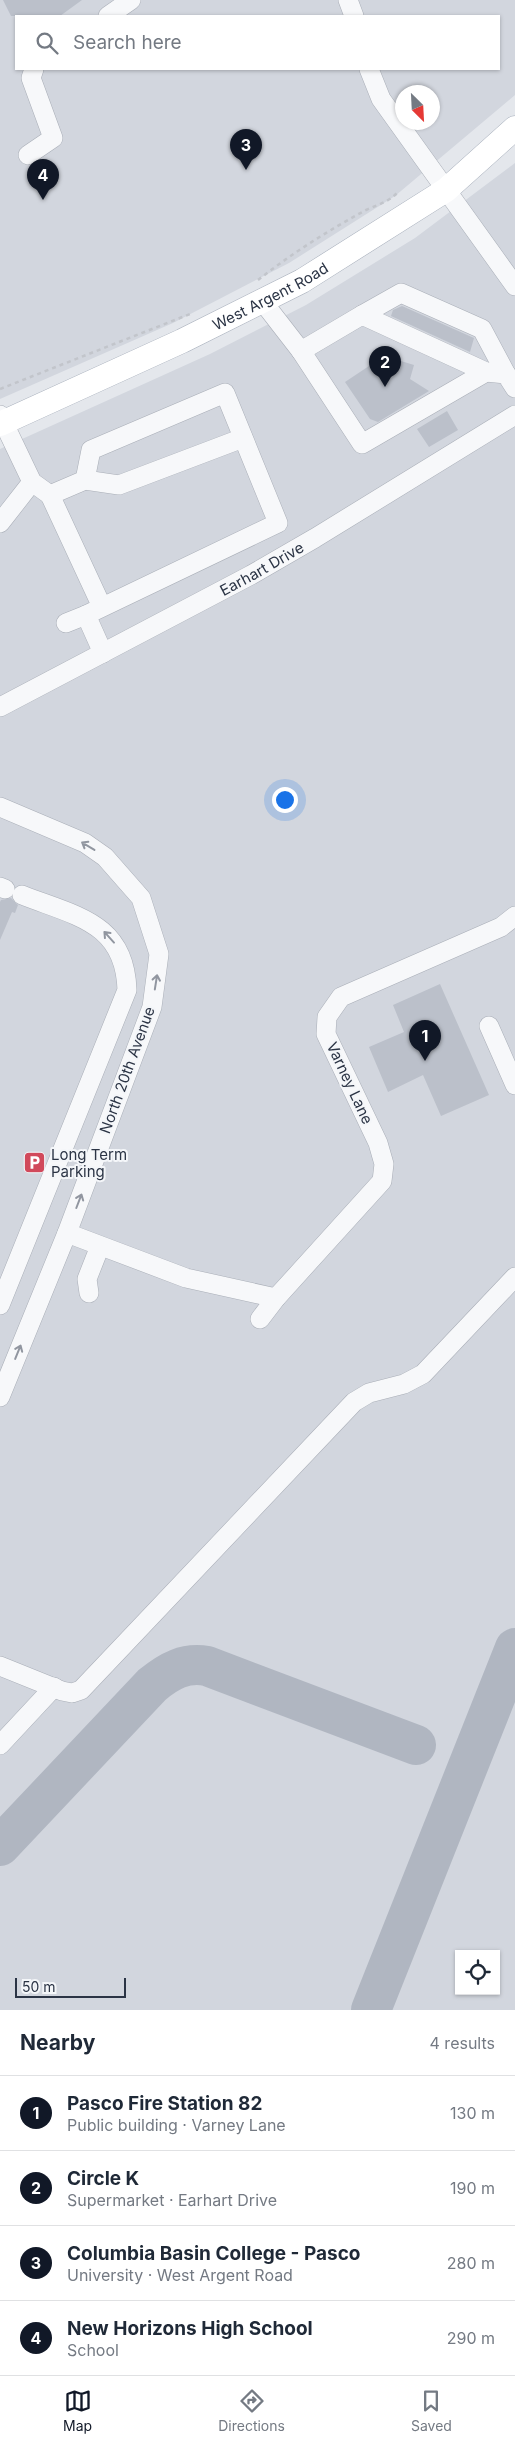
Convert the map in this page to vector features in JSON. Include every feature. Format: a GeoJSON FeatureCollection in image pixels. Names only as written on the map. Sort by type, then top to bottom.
{"type":"FeatureCollection","features":[{"type":"Feature","properties":{"kind":"main road","name":"West Argent Road"},"geometry":{"type":"LineString","coordinates":[[1,420],[176,344],[257,293],[354,250],[446,190],[515,128]]}},
{"type":"Feature","properties":{"kind":"street"},"geometry":{"type":"LineString","coordinates":[[109,15],[131,0]]}},
{"type":"Feature","properties":{"kind":"street"},"geometry":{"type":"LineString","coordinates":[[348,0],[354,15]]}},
{"type":"Feature","properties":{"kind":"street"},"geometry":{"type":"LineString","coordinates":[[28,155],[53,138],[30,78],[34,70]]}},
{"type":"Feature","properties":{"kind":"street"},"geometry":{"type":"LineString","coordinates":[[369,70],[381,99],[515,286]]}},
{"type":"Feature","properties":{"kind":"street"},"geometry":{"type":"LineString","coordinates":[[257,293],[301,351],[362,444],[486,372]]}},
{"type":"Feature","properties":{"kind":"street"},"geometry":{"type":"LineString","coordinates":[[301,351],[401,293],[482,329],[510,381]]}},
{"type":"Feature","properties":{"kind":"street"},"geometry":{"type":"LineString","coordinates":[[362,315],[486,372],[510,381]]}},
{"type":"Feature","properties":{"kind":"street"},"geometry":{"type":"LineString","coordinates":[[66,623],[278,523],[225,392],[91,450],[85,480]]}},
{"type":"Feature","properties":{"kind":"street","name":"Earhart Drive"},"geometry":{"type":"LineString","coordinates":[[0,707],[251,575],[315,538],[515,414]]}},
{"type":"Feature","properties":{"kind":"street"},"geometry":{"type":"LineString","coordinates":[[1,420],[32,482],[50,495],[94,611],[103,653]]}},
{"type":"Feature","properties":{"kind":"street"},"geometry":{"type":"LineString","coordinates":[[50,495],[85,480],[118,486],[243,438]]}},
{"type":"Feature","properties":{"kind":"street"},"geometry":{"type":"LineString","coordinates":[[0,523],[32,482]]}},
{"type":"Feature","properties":{"kind":"street","name":"North 20th Avenue"},"geometry":{"type":"LineString","coordinates":[[0,807],[85,843],[105,857],[141,898],[159,954],[152,1007],[67,1233],[0,1397]]}},
{"type":"Feature","properties":{"kind":"street"},"geometry":{"type":"LineString","coordinates":[[0,1305],[125,998],[127,971],[124,960],[116,945],[103,931],[90,922],[9,890]]}},
{"type":"Feature","properties":{"kind":"street","name":"Varney Lane"},"geometry":{"type":"LineString","coordinates":[[260,1318],[382,1181],[384,1164],[378,1143],[326,1034],[328,1017],[341,996],[501,926],[515,916]]}},
{"type":"Feature","properties":{"kind":"street"},"geometry":{"type":"LineString","coordinates":[[488,1026],[515,1085]]}},
{"type":"Feature","properties":{"kind":"street"},"geometry":{"type":"LineString","coordinates":[[67,1233],[186,1278],[276,1298]]}},
{"type":"Feature","properties":{"kind":"street"},"geometry":{"type":"LineString","coordinates":[[0,1666],[72,1693],[81,1690],[89,1684],[354,1402],[369,1393],[404,1384],[423,1374],[515,1277]]}},
{"type":"Feature","properties":{"kind":"street"},"geometry":{"type":"LineString","coordinates":[[0,1745],[54,1687]]}},
{"type":"Feature","properties":{"kind":"path"},"geometry":{"type":"LineString","coordinates":[[257,293],[277,264],[368,210],[390,201],[399,191]]}},
{"type":"Feature","properties":{"kind":"path"},"geometry":{"type":"LineString","coordinates":[[0,389],[196,311]]}},
{"type":"Feature","properties":{"kind":"shaded area"},"geometry":{"type":"Polygon","coordinates":[[[0,0],[515,0],[515,95],[395,196],[289,263],[173,323],[0,399],[0,0]]]}},
{"type":"Feature","properties":{"kind":"shaded area"},"geometry":{"type":"Polygon","coordinates":[[[515,163],[515,2010],[0,2010],[0,449],[210,354],[306,305],[415,238],[515,163]]]}},
{"type":"Feature","properties":{"kind":"building"},"geometry":{"type":"Polygon","coordinates":[[[3,0],[82,0],[61,15],[11,16],[3,0]]]}},
{"type":"Feature","properties":{"kind":"building"},"geometry":{"type":"Polygon","coordinates":[[[402,306],[474,338],[470,352],[391,316],[393,310],[402,306]]]}},
{"type":"Feature","properties":{"kind":"building"},"geometry":{"type":"Polygon","coordinates":[[[391,358],[414,365],[410,379],[429,391],[378,422],[370,419],[345,382],[372,364],[387,369],[391,358]]]}},
{"type":"Feature","properties":{"kind":"building"},"geometry":{"type":"Polygon","coordinates":[[[447,411],[458,430],[429,447],[417,429],[447,411]]]}},
{"type":"Feature","properties":{"kind":"building"},"geometry":{"type":"Polygon","coordinates":[[[11,898],[18,905],[15,913],[12,912],[0,940],[0,902],[1,900],[11,898]]]}},
{"type":"Feature","properties":{"kind":"building"},"geometry":{"type":"Polygon","coordinates":[[[440,984],[489,1095],[441,1116],[423,1075],[388,1092],[369,1047],[404,1032],[393,1005],[440,984]]]}},
{"type":"Feature","properties":{"kind":"taxiway"},"geometry":{"type":"LineString","coordinates":[[371,2010],[515,1648]]}},
{"type":"Feature","properties":{"kind":"taxiway"},"geometry":{"type":"LineString","coordinates":[[0,1846],[152,1685],[171,1672],[192,1665],[207,1666],[416,1745]]}},
{"type":"Feature","properties":{"kind":"place","name":"Columbia Basin College - Pasco"},"geometry":{"type":"Point","coordinates":[246,170]}},
{"type":"Feature","properties":{"kind":"place","name":"New Horizons High School"},"geometry":{"type":"Point","coordinates":[43,200]}},
{"type":"Feature","properties":{"kind":"place","name":"Circle K"},"geometry":{"type":"Point","coordinates":[385,387]}},
{"type":"Feature","properties":{"kind":"place","name":"Pasco Fire Station 82"},"geometry":{"type":"Point","coordinates":[425,1061]}},
{"type":"Feature","properties":{"kind":"place","name":"Long Term Parking"},"geometry":{"type":"Point","coordinates":[35,1163]}}]}
